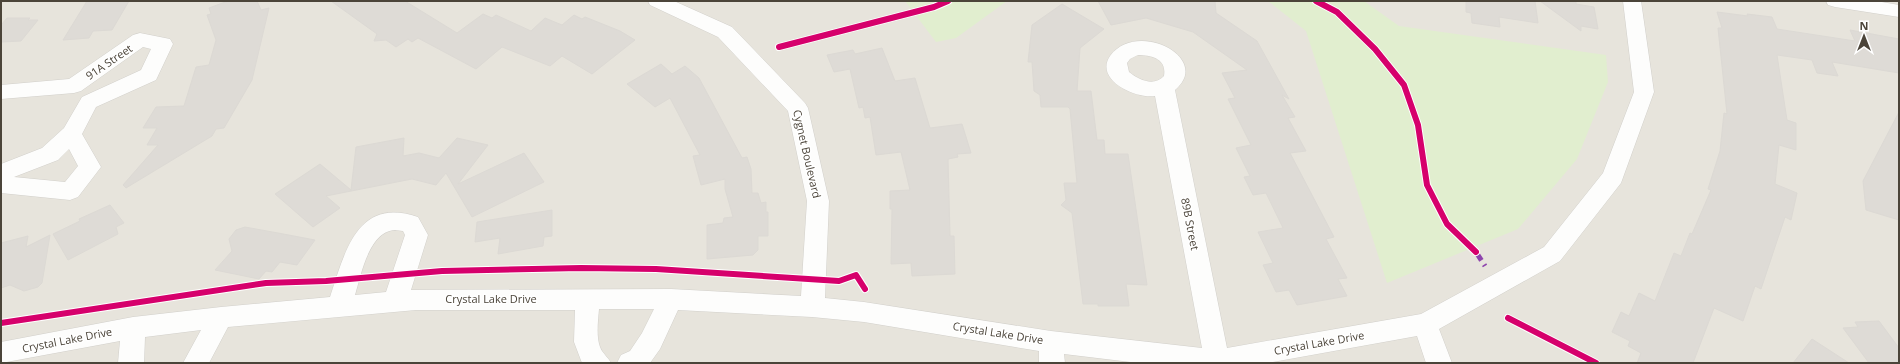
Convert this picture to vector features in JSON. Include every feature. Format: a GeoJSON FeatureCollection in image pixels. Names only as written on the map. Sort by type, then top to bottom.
{"type":"FeatureCollection","features":[{"type":"Feature","properties":{"kind":"street","name":"Cygnet Boulevard"},"geometry":{"type":"LineString","coordinates":[[657,1],[725,32],[798,108],[818,201],[812,307]]}},
{"type":"Feature","properties":{"kind":"street","name":"Crystal Lake Drive"},"geometry":{"type":"LineString","coordinates":[[1,352],[133,328],[221,317],[395,302],[671,299],[812,307],[864,312],[1051,352],[1217,361],[1425,324],[1552,254],[1613,177],[1644,92],[1632,1]]}},
{"type":"Feature","properties":{"kind":"street"},"geometry":{"type":"LineString","coordinates":[[1835,1],[1899,11]]}},
{"type":"Feature","properties":{"kind":"street","name":"91A Street"},"geometry":{"type":"LineString","coordinates":[[140,40],[163,44],[149,75],[89,102],[74,86],[140,40]]}},
{"type":"Feature","properties":{"kind":"street"},"geometry":{"type":"LineString","coordinates":[[1,92],[74,86]]}},
{"type":"Feature","properties":{"kind":"street","name":"89B Street"},"geometry":{"type":"LineString","coordinates":[[1164,87],[1217,361]]}},
{"type":"Feature","properties":{"kind":"street"},"geometry":{"type":"LineString","coordinates":[[1,173],[50,154],[71,134],[89,102]]}},
{"type":"Feature","properties":{"kind":"street"},"geometry":{"type":"LineString","coordinates":[[1,184],[70,191],[90,167],[71,134]]}},
{"type":"Feature","properties":{"kind":"street"},"geometry":{"type":"LineString","coordinates":[[339,307],[363,240],[371,229],[383,222],[398,220],[410,223],[417,234],[395,302]]}},
{"type":"Feature","properties":{"kind":"street"},"geometry":{"type":"LineString","coordinates":[[588,299],[586,341],[593,359],[598,363]]}},
{"type":"Feature","properties":{"kind":"street"},"geometry":{"type":"LineString","coordinates":[[630,363],[639,359],[651,341],[671,299]]}},
{"type":"Feature","properties":{"kind":"street"},"geometry":{"type":"LineString","coordinates":[[196,363],[221,317]]}},
{"type":"Feature","properties":{"kind":"street"},"geometry":{"type":"LineString","coordinates":[[1425,324],[1439,363]]}},
{"type":"Feature","properties":{"kind":"street"},"geometry":{"type":"LineString","coordinates":[[131,363],[133,328]]}},
{"type":"Feature","properties":{"kind":"shaded area"},"geometry":{"type":"Polygon","coordinates":[[[1,1],[1899,1],[1899,363],[1,363],[1,1]]]}},
{"type":"Feature","properties":{"kind":"green space"},"geometry":{"type":"Polygon","coordinates":[[[905,1],[1007,1],[956,38],[936,42],[905,1]]]}},
{"type":"Feature","properties":{"kind":"green space"},"geometry":{"type":"Polygon","coordinates":[[[1268,1],[1364,1],[1399,26],[1606,55],[1608,82],[1577,159],[1518,229],[1387,283],[1306,31],[1268,1]]]}},
{"type":"Feature","properties":{"kind":"building"},"geometry":{"type":"Polygon","coordinates":[[[87,1],[129,1],[112,30],[93,31],[89,38],[63,40],[87,1]]]}},
{"type":"Feature","properties":{"kind":"building"},"geometry":{"type":"Polygon","coordinates":[[[228,1],[257,1],[261,10],[269,8],[252,80],[224,128],[216,129],[212,136],[126,188],[123,185],[158,145],[147,145],[157,128],[143,128],[156,107],[184,106],[196,67],[209,65],[216,40],[207,15],[211,14],[209,8],[228,1]]]}},
{"type":"Feature","properties":{"kind":"building"},"geometry":{"type":"Polygon","coordinates":[[[331,1],[405,1],[457,33],[483,14],[492,18],[496,15],[531,31],[545,18],[562,25],[574,15],[582,19],[585,17],[620,31],[635,40],[592,74],[562,56],[550,66],[502,47],[476,69],[418,38],[412,42],[408,39],[396,47],[386,40],[374,41],[377,34],[331,1]]]}},
{"type":"Feature","properties":{"kind":"building"},"geometry":{"type":"Polygon","coordinates":[[[1098,1],[1215,1],[1216,13],[1257,41],[1289,99],[1282,95],[1295,117],[1288,118],[1306,151],[1290,153],[1334,237],[1326,239],[1347,278],[1338,279],[1347,296],[1297,305],[1289,290],[1276,292],[1263,265],[1273,263],[1258,232],[1283,228],[1266,193],[1253,195],[1244,177],[1250,176],[1236,148],[1251,145],[1228,99],[1235,98],[1222,73],[1247,70],[1193,32],[1146,18],[1111,25],[1098,1]]]}},
{"type":"Feature","properties":{"kind":"building"},"geometry":{"type":"Polygon","coordinates":[[[1466,1],[1535,1],[1538,23],[1499,17],[1500,27],[1472,23],[1471,13],[1466,12],[1466,1]]]}},
{"type":"Feature","properties":{"kind":"building"},"geometry":{"type":"Polygon","coordinates":[[[1540,1],[1576,1],[1576,4],[1594,7],[1598,29],[1581,26],[1581,31],[1540,1]]]}},
{"type":"Feature","properties":{"kind":"building"},"geometry":{"type":"Polygon","coordinates":[[[1062,4],[1104,29],[1080,48],[1077,91],[1091,91],[1097,140],[1104,140],[1105,154],[1128,154],[1147,285],[1126,284],[1129,306],[1098,306],[1098,304],[1083,304],[1072,213],[1061,205],[1066,200],[1064,183],[1077,183],[1070,109],[1068,107],[1041,107],[1040,95],[1034,91],[1032,62],[1028,62],[1032,25],[1062,4]]]}},
{"type":"Feature","properties":{"kind":"building"},"geometry":{"type":"Polygon","coordinates":[[[1717,12],[1772,17],[1777,29],[1855,41],[1850,30],[1899,39],[1899,73],[1832,62],[1838,76],[1817,73],[1812,60],[1777,55],[1787,120],[1796,123],[1796,150],[1779,145],[1775,184],[1797,193],[1791,220],[1785,217],[1761,289],[1755,286],[1743,321],[1714,308],[1693,363],[1637,363],[1641,353],[1628,346],[1630,341],[1612,332],[1621,312],[1629,316],[1639,293],[1655,301],[1674,253],[1681,256],[1690,233],[1692,234],[1711,190],[1708,189],[1720,151],[1724,113],[1727,114],[1718,28],[1722,28],[1717,12]]]}},
{"type":"Feature","properties":{"kind":"building"},"geometry":{"type":"Polygon","coordinates":[[[7,18],[30,18],[28,20],[38,20],[21,41],[1,42],[1,25],[7,18]]]}},
{"type":"Feature","properties":{"kind":"building"},"geometry":{"type":"Polygon","coordinates":[[[882,48],[895,81],[915,78],[930,128],[962,124],[971,153],[957,154],[958,157],[948,159],[950,236],[954,236],[955,274],[912,276],[911,263],[891,264],[892,209],[890,209],[890,191],[910,190],[901,152],[876,155],[870,117],[865,118],[863,107],[859,108],[850,69],[834,72],[827,55],[853,50],[855,54],[882,48]]]}},
{"type":"Feature","properties":{"kind":"building"},"geometry":{"type":"Polygon","coordinates":[[[661,64],[672,74],[685,66],[699,78],[742,158],[747,157],[751,169],[752,193],[758,193],[761,203],[766,202],[766,212],[768,212],[768,236],[758,236],[758,250],[753,255],[707,259],[707,225],[723,223],[724,218],[733,217],[725,189],[725,179],[701,185],[693,156],[700,155],[670,98],[655,107],[627,84],[661,64]]]}},
{"type":"Feature","properties":{"kind":"building"},"geometry":{"type":"Polygon","coordinates":[[[1899,112],[1899,220],[1866,210],[1863,181],[1899,112]]]}},
{"type":"Feature","properties":{"kind":"building"},"geometry":{"type":"Polygon","coordinates":[[[404,138],[403,156],[419,153],[439,158],[457,138],[488,145],[458,184],[524,153],[544,182],[472,217],[446,173],[436,185],[412,179],[326,196],[340,208],[313,227],[275,194],[320,164],[351,190],[356,147],[404,138]]]}},
{"type":"Feature","properties":{"kind":"building"},"geometry":{"type":"Polygon","coordinates":[[[110,205],[124,223],[116,227],[118,234],[68,260],[53,234],[80,221],[79,219],[110,205]]]}},
{"type":"Feature","properties":{"kind":"building"},"geometry":{"type":"Polygon","coordinates":[[[552,210],[552,236],[544,237],[543,246],[498,254],[500,238],[475,242],[477,222],[552,210]]]}},
{"type":"Feature","properties":{"kind":"building"},"geometry":{"type":"Polygon","coordinates":[[[245,227],[315,240],[297,265],[280,262],[272,272],[266,271],[259,279],[215,270],[232,251],[229,239],[236,230],[245,227]]]}},
{"type":"Feature","properties":{"kind":"building"},"geometry":{"type":"Polygon","coordinates":[[[50,235],[42,283],[38,287],[24,291],[10,285],[1,288],[1,243],[28,236],[26,247],[50,235]]]}},
{"type":"Feature","properties":{"kind":"building"},"geometry":{"type":"Polygon","coordinates":[[[1879,321],[1899,348],[1899,363],[1869,363],[1843,328],[1858,327],[1855,322],[1879,321]]]}},
{"type":"Feature","properties":{"kind":"building"},"geometry":{"type":"Polygon","coordinates":[[[1812,339],[1849,363],[1793,363],[1812,339]]]}},
{"type":"Feature","properties":{"kind":"marked path"},"geometry":{"type":"LineString","coordinates":[[1476,252],[1485,266]]}},
{"type":"Feature","properties":{"kind":"cycle path"},"geometry":{"type":"LineString","coordinates":[[779,47],[934,7],[948,1]]}},
{"type":"Feature","properties":{"kind":"cycle path"},"geometry":{"type":"LineString","coordinates":[[1316,1],[1337,12],[1375,49],[1404,85],[1418,125],[1427,185],[1447,224],[1476,252]]}},
{"type":"Feature","properties":{"kind":"cycle path"},"geometry":{"type":"LineString","coordinates":[[1,323],[266,283],[326,281],[442,271],[581,268],[656,269],[839,281],[856,275],[865,289]]}},
{"type":"Feature","properties":{"kind":"cycle path"},"geometry":{"type":"LineString","coordinates":[[1508,318],[1596,363]]}}]}
